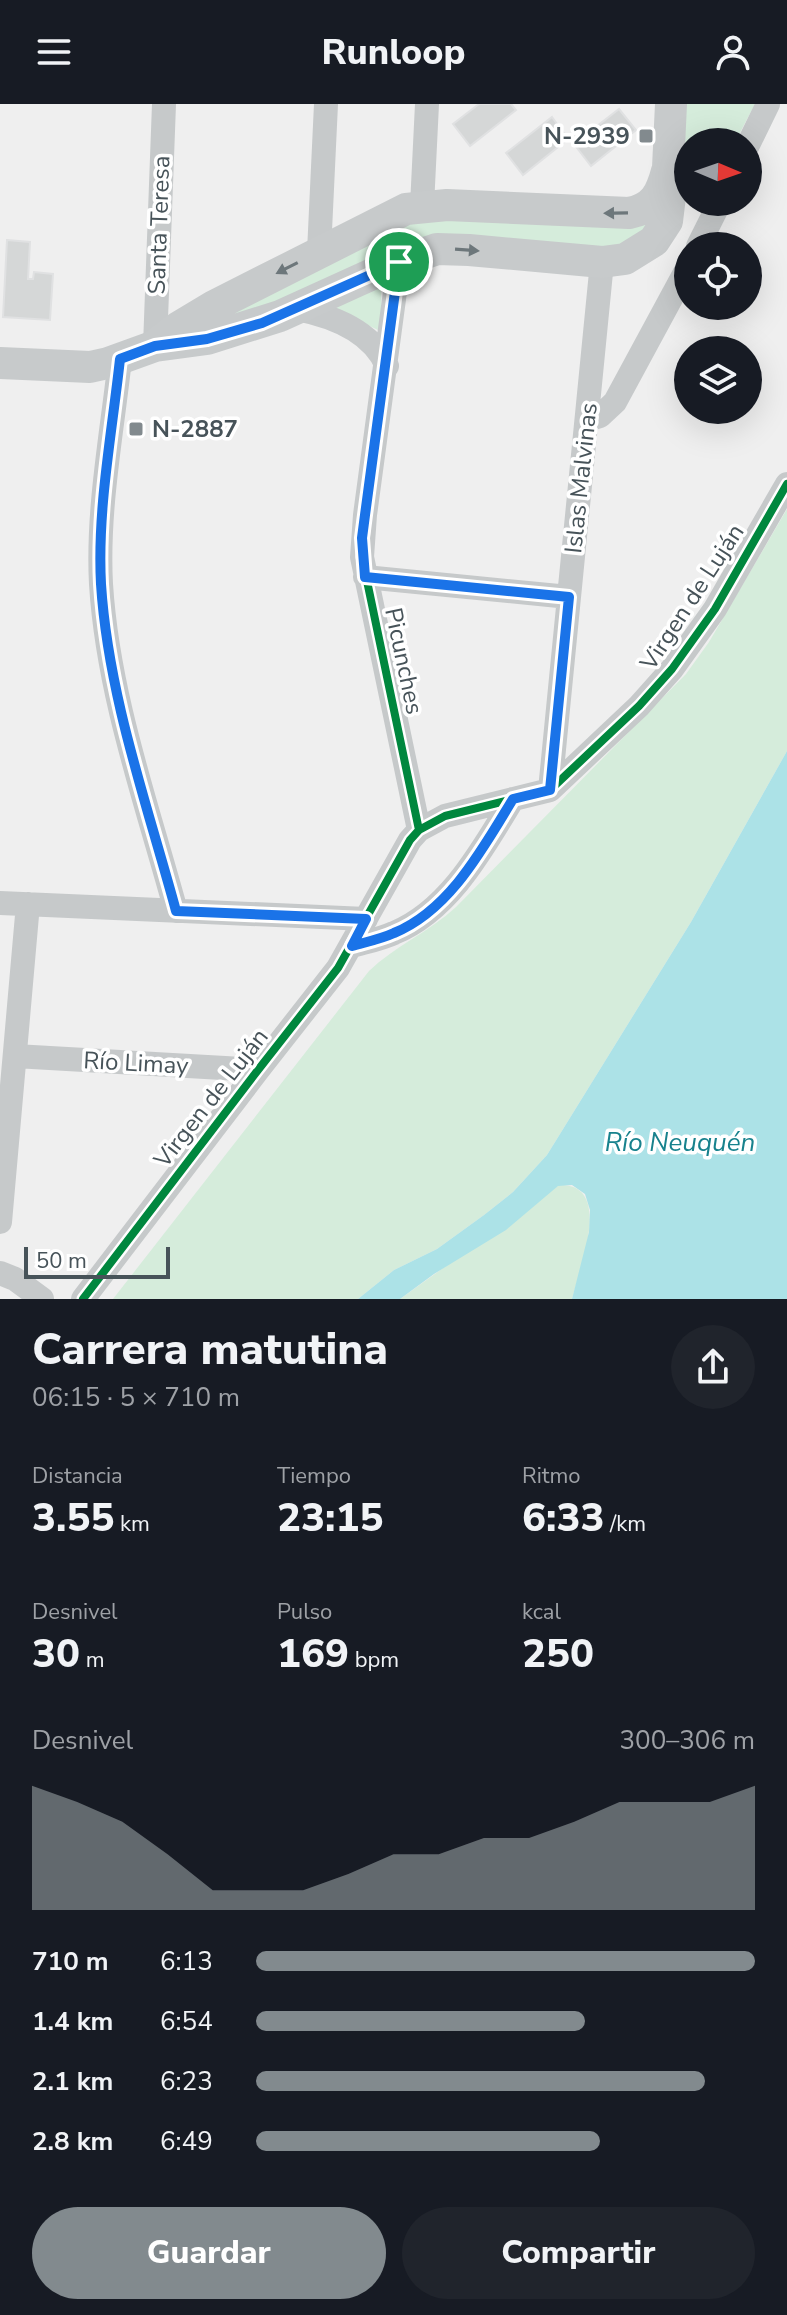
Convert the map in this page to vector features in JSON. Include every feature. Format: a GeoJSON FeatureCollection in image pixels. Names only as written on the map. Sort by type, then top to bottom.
{"type":"FeatureCollection","features":[{"type":"Feature","properties":{"kind":"main road"},"geometry":{"type":"LineString","coordinates":[[0,363],[90,367],[155,346],[207,339],[297,309],[422,253],[452,249],[602,262],[625,259],[654,241],[662,231],[669,210],[671,104]]}},
{"type":"Feature","properties":{"kind":"main road"},"geometry":{"type":"LineString","coordinates":[[155,346],[196,316],[392,214],[422,206],[629,213],[641,211],[659,197],[668,168]]}},
{"type":"Feature","properties":{"kind":"street","name":"Santa Teresa"},"geometry":{"type":"LineString","coordinates":[[155,346],[164,104]]}},
{"type":"Feature","properties":{"kind":"street"},"geometry":{"type":"LineString","coordinates":[[319,252],[326,104]]}},
{"type":"Feature","properties":{"kind":"street"},"geometry":{"type":"LineString","coordinates":[[422,206],[427,104]]}},
{"type":"Feature","properties":{"kind":"street"},"geometry":{"type":"LineString","coordinates":[[756,128],[768,104]]}},
{"type":"Feature","properties":{"kind":"street","name":"Picunches"},"geometry":{"type":"LineString","coordinates":[[399,262],[362,538],[365,577],[419,830]]}},
{"type":"Feature","properties":{"kind":"street","name":"Islas Malvinas"},"geometry":{"type":"LineString","coordinates":[[550,790],[602,262]]}},
{"type":"Feature","properties":{"kind":"street"},"geometry":{"type":"LineString","coordinates":[[587,420],[600,416],[615,402],[674,293]]}},
{"type":"Feature","properties":{"kind":"street"},"geometry":{"type":"LineString","coordinates":[[297,309],[320,315],[366,336],[387,366]]}},
{"type":"Feature","properties":{"kind":"street"},"geometry":{"type":"LineString","coordinates":[[120,359],[103,517],[101,581],[104,613],[122,713],[176,911]]}},
{"type":"Feature","properties":{"kind":"street","name":"Virgen de Luján"},"geometry":{"type":"LineString","coordinates":[[550,790],[639,706],[672,669],[720,600],[787,484]]}},
{"type":"Feature","properties":{"kind":"street"},"geometry":{"type":"LineString","coordinates":[[365,577],[569,597]]}},
{"type":"Feature","properties":{"kind":"street"},"geometry":{"type":"LineString","coordinates":[[419,830],[445,816],[550,790]]}},
{"type":"Feature","properties":{"kind":"street"},"geometry":{"type":"LineString","coordinates":[[352,946],[394,933],[417,921],[451,890],[479,854],[513,799]]}},
{"type":"Feature","properties":{"kind":"street","name":"Virgen de Luján"},"geometry":{"type":"LineString","coordinates":[[83,1299],[321,991],[352,946],[402,852],[419,830]]}},
{"type":"Feature","properties":{"kind":"street"},"geometry":{"type":"LineString","coordinates":[[0,903],[366,919]]}},
{"type":"Feature","properties":{"kind":"street"},"geometry":{"type":"LineString","coordinates":[[0,1222],[28,904]]}},
{"type":"Feature","properties":{"kind":"street","name":"Río Limay"},"geometry":{"type":"LineString","coordinates":[[15,1056],[258,1070]]}},
{"type":"Feature","properties":{"kind":"street"},"geometry":{"type":"LineString","coordinates":[[0,1273],[15,1279],[42,1299]]}},
{"type":"Feature","properties":{"kind":"green space"},"geometry":{"type":"Polygon","coordinates":[[[686,104],[755,104],[742,128],[685,128],[686,104]]]}},
{"type":"Feature","properties":{"kind":"green space"},"geometry":{"type":"Polygon","coordinates":[[[659,212],[626,249],[445,240],[276,307],[181,338],[402,219],[659,212]]]}},
{"type":"Feature","properties":{"kind":"green space"},"geometry":{"type":"Polygon","coordinates":[[[381,286],[382,325],[378,330],[336,310],[338,305],[381,286]]]}},
{"type":"Feature","properties":{"kind":"green space"},"geometry":{"type":"Polygon","coordinates":[[[787,509],[787,751],[691,922],[547,1155],[513,1192],[484,1215],[437,1249],[394,1270],[358,1299],[113,1299],[369,971],[456,907],[686,674],[709,642],[787,509]]]}},
{"type":"Feature","properties":{"kind":"green space"},"geometry":{"type":"Polygon","coordinates":[[[559,1185],[576,1188],[585,1198],[589,1212],[586,1249],[572,1299],[400,1299],[559,1185]]]}},
{"type":"Feature","properties":{"kind":"water","name":"Río Neuquén"},"geometry":{"type":"Polygon","coordinates":[[[787,751],[787,1299],[572,1299],[589,1232],[590,1210],[585,1194],[572,1185],[558,1186],[506,1230],[434,1274],[400,1299],[358,1299],[394,1270],[437,1249],[484,1215],[513,1192],[547,1155],[691,922],[787,751]]]}},
{"type":"Feature","properties":{"kind":"building"},"geometry":{"type":"Polygon","coordinates":[[[479,104],[511,104],[516,110],[470,146],[453,124],[479,104]]]}},
{"type":"Feature","properties":{"kind":"building"},"geometry":{"type":"Polygon","coordinates":[[[619,109],[636,130],[591,166],[574,144],[619,109]]]}},
{"type":"Feature","properties":{"kind":"building"},"geometry":{"type":"Polygon","coordinates":[[[552,117],[568,139],[523,175],[506,153],[552,117]]]}},
{"type":"Feature","properties":{"kind":"building"},"geometry":{"type":"Polygon","coordinates":[[[7,240],[30,242],[28,279],[33,279],[34,272],[53,274],[50,320],[3,317],[7,240]]]}},
{"type":"Feature","properties":{"kind":"cycle path"},"geometry":{"type":"LineString","coordinates":[[399,262],[362,557],[419,830]]}},
{"type":"Feature","properties":{"kind":"cycle path"},"geometry":{"type":"LineString","coordinates":[[83,1299],[338,968],[410,840],[419,830],[445,816],[550,790],[639,706],[672,669],[715,609],[787,484]]}},
{"type":"Feature","properties":{"kind":"place","name":"N-2939"},"geometry":{"type":"Point","coordinates":[646,136]}},
{"type":"Feature","properties":{"kind":"place","name":"N-2887"},"geometry":{"type":"Point","coordinates":[136,429]}},
{"type":"Feature","properties":{"kind":"route"},"geometry":{"type":"LineString","coordinates":[[399,262],[362,538],[365,577],[569,597],[550,790],[513,799],[479,854],[451,890],[417,921],[394,933],[352,946],[366,919],[176,911],[122,713],[104,613],[101,581],[103,517],[120,359],[155,346],[207,339],[262,323],[399,262]]}}]}
